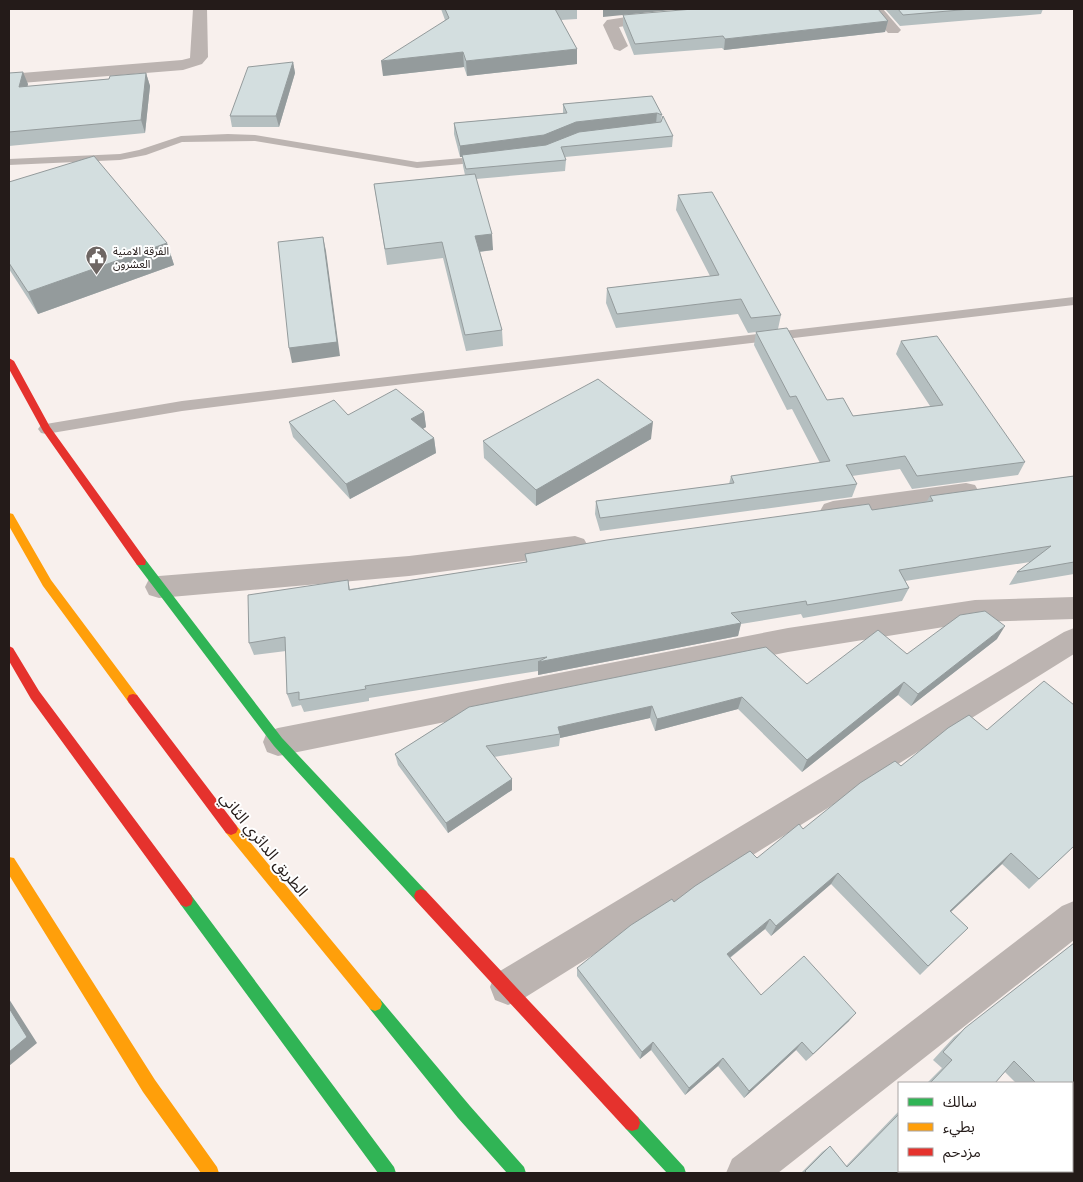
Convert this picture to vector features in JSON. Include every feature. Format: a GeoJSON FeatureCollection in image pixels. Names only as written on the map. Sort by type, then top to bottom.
{"type":"FeatureCollection","features":[{"type":"Feature","properties":{"kind":"main road"},"geometry":{"type":"LineString","coordinates":[[9,361],[46,429],[159,587],[278,742],[508,987],[678,1173]]}},
{"type":"Feature","properties":{"kind":"main road","name":"الطريق الدائري الثاني"},"geometry":{"type":"LineString","coordinates":[[9,517],[47,583],[210,804],[464,1112],[518,1173]]}},
{"type":"Feature","properties":{"kind":"main road"},"geometry":{"type":"LineString","coordinates":[[9,652],[35,695],[388,1173]]}},
{"type":"Feature","properties":{"kind":"main road"},"geometry":{"type":"LineString","coordinates":[[9,862],[149,1086],[211,1173]]}},
{"type":"Feature","properties":{"kind":"street"},"geometry":{"type":"LineString","coordinates":[[9,79],[183,65],[196,61],[200,57],[200,9]]}},
{"type":"Feature","properties":{"kind":"street"},"geometry":{"type":"LineString","coordinates":[[875,9],[892,30]]}},
{"type":"Feature","properties":{"kind":"street"},"geometry":{"type":"LineString","coordinates":[[620,46],[610,25],[612,23],[677,15]]}},
{"type":"Feature","properties":{"kind":"street"},"geometry":{"type":"LineString","coordinates":[[811,514],[986,490]]}},
{"type":"Feature","properties":{"kind":"street"},"geometry":{"type":"LineString","coordinates":[[159,587],[409,566],[598,543]]}},
{"type":"Feature","properties":{"kind":"street"},"geometry":{"type":"LineString","coordinates":[[278,742],[788,640],[975,611],[1074,608]]}},
{"type":"Feature","properties":{"kind":"street"},"geometry":{"type":"LineString","coordinates":[[508,987],[1074,640]]}},
{"type":"Feature","properties":{"kind":"street"},"geometry":{"type":"LineString","coordinates":[[746,1173],[1074,918]]}},
{"type":"Feature","properties":{"kind":"lane"},"geometry":{"type":"LineString","coordinates":[[9,162],[120,158],[142,153],[181,139],[228,137],[255,138],[417,165],[492,158]]}},
{"type":"Feature","properties":{"kind":"lane"},"geometry":{"type":"LineString","coordinates":[[46,429],[182,406],[304,390],[1074,301]]}},
{"type":"Feature","properties":{"kind":"building"},"geometry":{"type":"Polygon","coordinates":[[[445,9],[555,9],[577,49],[466,61],[463,52],[381,61],[449,18],[445,9]]]}},
{"type":"Feature","properties":{"kind":"building"},"geometry":{"type":"Polygon","coordinates":[[[693,9],[878,9],[888,21],[725,39],[723,36],[635,44],[623,15],[693,9]]]}},
{"type":"Feature","properties":{"kind":"building"},"geometry":{"type":"Polygon","coordinates":[[[898,9],[971,9],[903,15],[898,9]]]}},
{"type":"Feature","properties":{"kind":"building"},"geometry":{"type":"Polygon","coordinates":[[[293,62],[276,116],[230,116],[248,67],[293,62]]]}},
{"type":"Feature","properties":{"kind":"building"},"geometry":{"type":"Polygon","coordinates":[[[23,72],[19,87],[109,79],[110,76],[146,73],[141,120],[9,132],[9,73],[23,72]]]}},
{"type":"Feature","properties":{"kind":"building"},"geometry":{"type":"Polygon","coordinates":[[[652,96],[662,115],[657,113],[576,122],[544,135],[460,146],[454,123],[567,113],[563,104],[652,96]]]}},
{"type":"Feature","properties":{"kind":"building"},"geometry":{"type":"Polygon","coordinates":[[[663,116],[673,136],[561,147],[566,160],[466,169],[462,155],[546,145],[579,132],[661,122],[663,116]]]}},
{"type":"Feature","properties":{"kind":"building"},"geometry":{"type":"Polygon","coordinates":[[[94,156],[167,243],[28,292],[9,263],[9,182],[94,156]]]}},
{"type":"Feature","properties":{"kind":"building"},"geometry":{"type":"Polygon","coordinates":[[[475,174],[492,234],[475,236],[502,330],[465,335],[442,242],[385,249],[374,184],[475,174]]]}},
{"type":"Feature","properties":{"kind":"building"},"geometry":{"type":"Polygon","coordinates":[[[712,192],[781,315],[751,318],[741,299],[617,314],[607,288],[719,275],[678,195],[712,192]]]}},
{"type":"Feature","properties":{"kind":"building"},"geometry":{"type":"Polygon","coordinates":[[[323,237],[337,342],[289,348],[278,242],[323,237]]]}},
{"type":"Feature","properties":{"kind":"building"},"geometry":{"type":"Polygon","coordinates":[[[787,328],[827,400],[843,398],[853,416],[943,405],[901,341],[937,336],[1025,462],[917,476],[905,456],[846,465],[857,484],[600,518],[596,501],[734,483],[731,476],[830,461],[796,396],[790,397],[756,332],[787,328]]]}},
{"type":"Feature","properties":{"kind":"building"},"geometry":{"type":"Polygon","coordinates":[[[598,379],[653,422],[536,490],[483,441],[598,379]]]}},
{"type":"Feature","properties":{"kind":"building"},"geometry":{"type":"Polygon","coordinates":[[[396,389],[424,412],[411,419],[434,438],[346,484],[289,422],[334,400],[348,415],[396,389]]]}},
{"type":"Feature","properties":{"kind":"building"},"geometry":{"type":"Polygon","coordinates":[[[1074,476],[1074,562],[1017,572],[1051,546],[899,570],[909,588],[807,605],[806,601],[731,613],[741,623],[538,662],[547,657],[365,686],[366,689],[299,700],[299,692],[287,694],[285,637],[249,643],[248,595],[348,580],[349,590],[527,562],[525,554],[607,540],[869,504],[872,510],[933,501],[930,496],[1074,476]]]}},
{"type":"Feature","properties":{"kind":"building"},"geometry":{"type":"Polygon","coordinates":[[[985,611],[1005,626],[918,694],[904,682],[807,760],[742,697],[657,719],[652,706],[558,727],[560,734],[486,746],[512,779],[446,823],[395,754],[469,707],[766,647],[807,684],[878,630],[907,654],[960,615],[985,611]]]}},
{"type":"Feature","properties":{"kind":"building"},"geometry":{"type":"Polygon","coordinates":[[[1044,681],[1074,705],[1074,846],[1039,879],[1011,853],[950,911],[968,928],[928,966],[838,873],[776,926],[770,919],[727,954],[761,995],[804,956],[856,1013],[813,1054],[802,1042],[749,1091],[723,1058],[689,1088],[653,1042],[642,1052],[577,968],[631,925],[672,899],[674,902],[695,886],[750,851],[757,858],[799,824],[803,829],[860,783],[895,761],[901,766],[948,728],[969,715],[987,730],[1044,681]]]}},
{"type":"Feature","properties":{"kind":"building"},"geometry":{"type":"Polygon","coordinates":[[[1074,943],[1074,1173],[1034,1172],[1073,1172],[1073,1082],[1035,1082],[1014,1061],[996,1082],[931,1082],[952,1060],[943,1052],[965,1028],[1074,943]]]}},
{"type":"Feature","properties":{"kind":"building"},"geometry":{"type":"Polygon","coordinates":[[[9,1008],[27,1037],[9,1052],[9,1008]]]}},
{"type":"Feature","properties":{"kind":"building"},"geometry":{"type":"Polygon","coordinates":[[[898,1115],[898,1172],[1034,1172],[807,1173],[805,1171],[830,1146],[847,1167],[898,1115]]]}},
{"type":"Feature","properties":{"kind":"traffic: fast"},"geometry":{"type":"LineString","coordinates":[[141,562],[278,742],[421,896]]}},
{"type":"Feature","properties":{"kind":"traffic: fast"},"geometry":{"type":"LineString","coordinates":[[186,900],[388,1173]]}},
{"type":"Feature","properties":{"kind":"traffic: fast"},"geometry":{"type":"LineString","coordinates":[[375,1004],[464,1112],[518,1173]]}},
{"type":"Feature","properties":{"kind":"traffic: fast"},"geometry":{"type":"LineString","coordinates":[[632,1123],[678,1173]]}},
{"type":"Feature","properties":{"kind":"traffic: slow"},"geometry":{"type":"LineString","coordinates":[[9,517],[47,583],[133,699]]}},
{"type":"Feature","properties":{"kind":"traffic: slow"},"geometry":{"type":"LineString","coordinates":[[231,829],[375,1004]]}},
{"type":"Feature","properties":{"kind":"traffic: slow"},"geometry":{"type":"LineString","coordinates":[[9,863],[149,1086],[211,1173]]}},
{"type":"Feature","properties":{"kind":"traffic: jam"},"geometry":{"type":"LineString","coordinates":[[9,361],[46,429],[141,562]]}},
{"type":"Feature","properties":{"kind":"traffic: jam"},"geometry":{"type":"LineString","coordinates":[[9,651],[35,695],[186,900]]}},
{"type":"Feature","properties":{"kind":"traffic: jam"},"geometry":{"type":"LineString","coordinates":[[133,699],[231,829]]}},
{"type":"Feature","properties":{"kind":"traffic: jam"},"geometry":{"type":"LineString","coordinates":[[421,896],[632,1123]]}},
{"type":"Feature","properties":{"kind":"place","name":"الفرقة الامنية العشرون"},"geometry":{"type":"Point","coordinates":[97,276]}}]}
